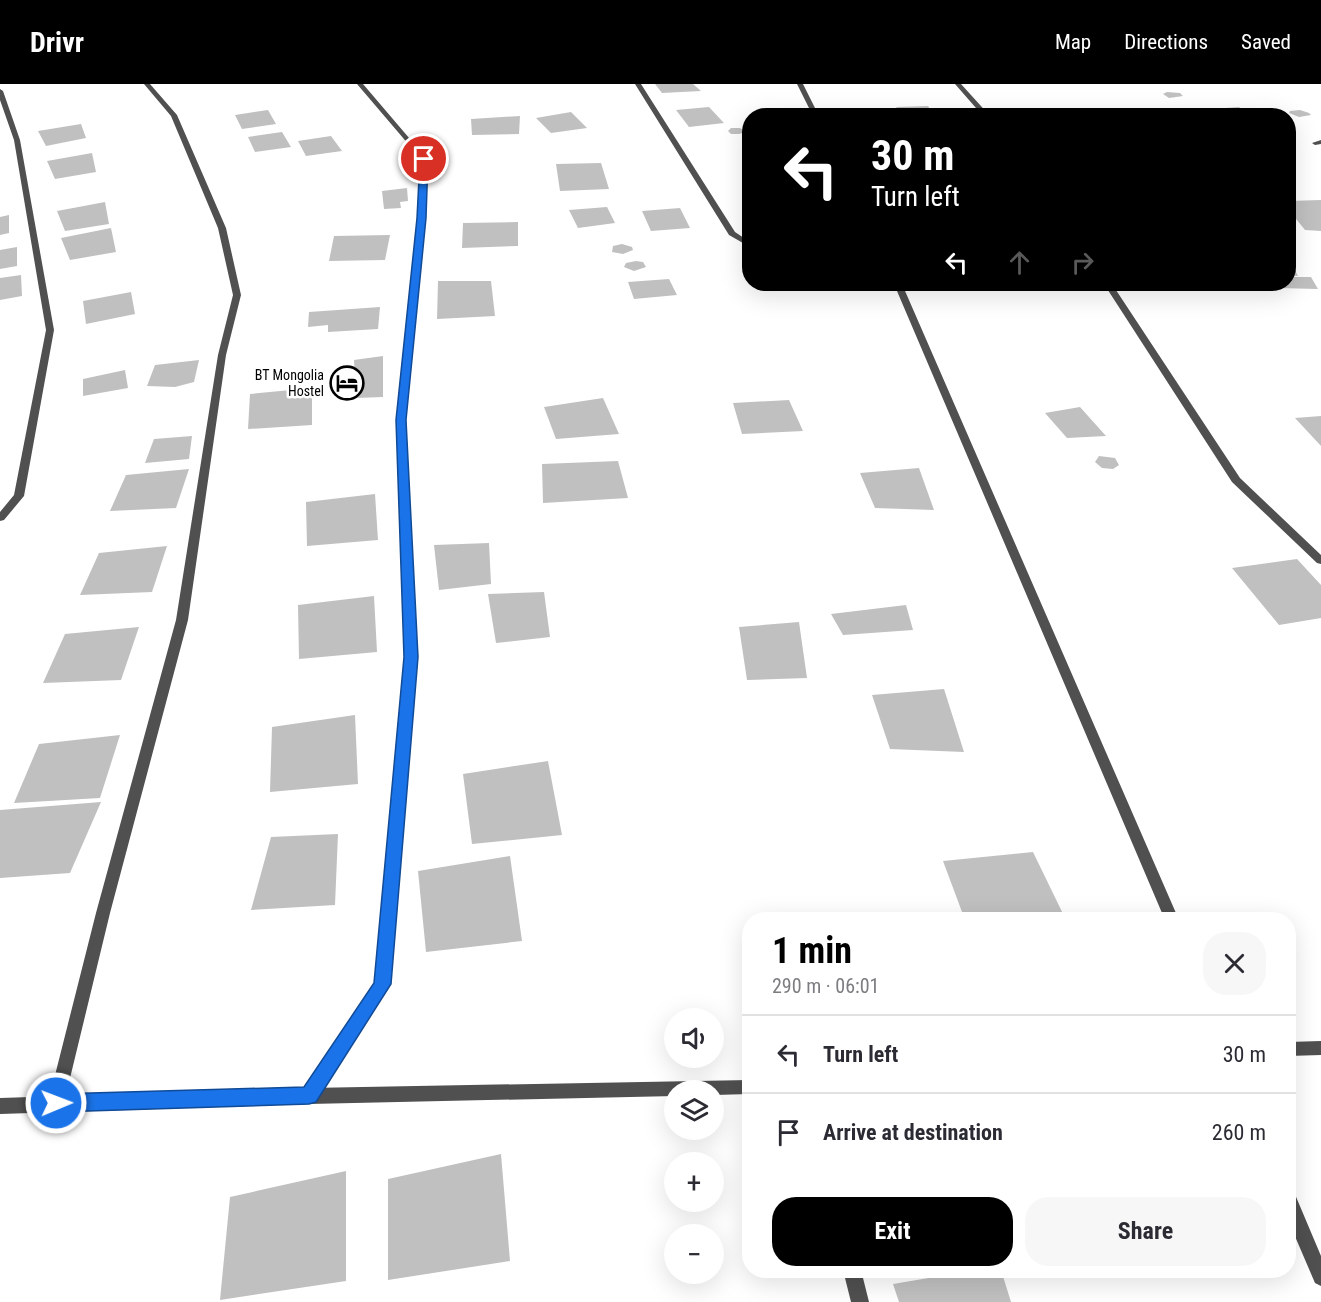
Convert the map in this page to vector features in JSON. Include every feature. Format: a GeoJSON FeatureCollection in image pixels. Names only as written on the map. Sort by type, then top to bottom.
{"type":"FeatureCollection","features":[{"type":"Feature","properties":{"kind":"street"},"geometry":{"type":"LineString","coordinates":[[56,1103],[103,913],[182,620],[222,355],[237,295],[222,228],[174,115],[147,84]]}},
{"type":"Feature","properties":{"kind":"street"},"geometry":{"type":"LineString","coordinates":[[309,1096],[382,984],[411,657],[401,420],[421,218],[424,159],[360,84]]}},
{"type":"Feature","properties":{"kind":"street"},"geometry":{"type":"LineString","coordinates":[[638,84],[732,233],[742,240]]}},
{"type":"Feature","properties":{"kind":"street"},"geometry":{"type":"LineString","coordinates":[[800,84],[812,108]]}},
{"type":"Feature","properties":{"kind":"street"},"geometry":{"type":"LineString","coordinates":[[958,84],[980,108]]}},
{"type":"Feature","properties":{"kind":"street"},"geometry":{"type":"LineString","coordinates":[[0,91],[17,140],[50,330],[20,496],[0,518]]}},
{"type":"Feature","properties":{"kind":"street"},"geometry":{"type":"LineString","coordinates":[[901,291],[1169,912]]}},
{"type":"Feature","properties":{"kind":"street"},"geometry":{"type":"LineString","coordinates":[[1113,291],[1236,480],[1321,561]]}},
{"type":"Feature","properties":{"kind":"street"},"geometry":{"type":"LineString","coordinates":[[1296,1049],[1321,1048]]}},
{"type":"Feature","properties":{"kind":"street"},"geometry":{"type":"LineString","coordinates":[[0,1106],[309,1096],[742,1087]]}},
{"type":"Feature","properties":{"kind":"street"},"geometry":{"type":"LineString","coordinates":[[1296,1217],[1321,1277]]}},
{"type":"Feature","properties":{"kind":"street"},"geometry":{"type":"LineString","coordinates":[[854,1278],[860,1302]]}},
{"type":"Feature","properties":{"kind":"building"},"geometry":{"type":"Polygon","coordinates":[[[655,84],[693,84],[701,91],[662,93],[655,84]]]}},
{"type":"Feature","properties":{"kind":"building"},"geometry":{"type":"Polygon","coordinates":[[[1180,93],[1183,96],[1169,98],[1163,94],[1180,93]]]}},
{"type":"Feature","properties":{"kind":"building"},"geometry":{"type":"Polygon","coordinates":[[[928,106],[929,108],[897,108],[928,106]]]}},
{"type":"Feature","properties":{"kind":"building"},"geometry":{"type":"Polygon","coordinates":[[[709,107],[724,123],[689,127],[676,110],[709,107]]]}},
{"type":"Feature","properties":{"kind":"building"},"geometry":{"type":"Polygon","coordinates":[[[268,110],[276,124],[242,129],[235,115],[268,110]]]}},
{"type":"Feature","properties":{"kind":"building"},"geometry":{"type":"Polygon","coordinates":[[[1296,110],[1311,115],[1299,117],[1296,116],[1296,110]]]}},
{"type":"Feature","properties":{"kind":"building"},"geometry":{"type":"Polygon","coordinates":[[[571,112],[587,128],[551,133],[536,118],[571,112]]]}},
{"type":"Feature","properties":{"kind":"building"},"geometry":{"type":"Polygon","coordinates":[[[520,116],[519,134],[472,135],[471,119],[520,116]]]}},
{"type":"Feature","properties":{"kind":"building"},"geometry":{"type":"Polygon","coordinates":[[[81,124],[86,138],[46,146],[38,131],[81,124]]]}},
{"type":"Feature","properties":{"kind":"building"},"geometry":{"type":"Polygon","coordinates":[[[731,128],[740,128],[742,133],[731,134],[728,131],[731,128]]]}},
{"type":"Feature","properties":{"kind":"building"},"geometry":{"type":"Polygon","coordinates":[[[282,132],[291,147],[255,152],[248,137],[282,132]]]}},
{"type":"Feature","properties":{"kind":"building"},"geometry":{"type":"Polygon","coordinates":[[[331,136],[342,151],[306,156],[298,141],[331,136]]]}},
{"type":"Feature","properties":{"kind":"building"},"geometry":{"type":"Polygon","coordinates":[[[92,153],[96,172],[55,179],[47,161],[92,153]]]}},
{"type":"Feature","properties":{"kind":"building"},"geometry":{"type":"Polygon","coordinates":[[[601,163],[609,189],[560,191],[556,164],[601,163]]]}},
{"type":"Feature","properties":{"kind":"building"},"geometry":{"type":"Polygon","coordinates":[[[407,188],[408,201],[400,202],[401,208],[384,209],[382,191],[407,188]]]}},
{"type":"Feature","properties":{"kind":"building"},"geometry":{"type":"Polygon","coordinates":[[[1321,200],[1321,231],[1305,230],[1296,219],[1296,201],[1321,200]]]}},
{"type":"Feature","properties":{"kind":"building"},"geometry":{"type":"Polygon","coordinates":[[[105,202],[109,224],[65,231],[57,211],[105,202]]]}},
{"type":"Feature","properties":{"kind":"building"},"geometry":{"type":"Polygon","coordinates":[[[607,207],[615,223],[578,228],[569,210],[607,207]]]}},
{"type":"Feature","properties":{"kind":"building"},"geometry":{"type":"Polygon","coordinates":[[[680,208],[690,228],[651,231],[642,211],[680,208]]]}},
{"type":"Feature","properties":{"kind":"building"},"geometry":{"type":"Polygon","coordinates":[[[9,215],[9,233],[0,235],[0,217],[9,215]]]}},
{"type":"Feature","properties":{"kind":"building"},"geometry":{"type":"Polygon","coordinates":[[[518,222],[518,246],[462,248],[463,223],[518,222]]]}},
{"type":"Feature","properties":{"kind":"building"},"geometry":{"type":"Polygon","coordinates":[[[111,228],[116,252],[70,260],[61,238],[111,228]]]}},
{"type":"Feature","properties":{"kind":"building"},"geometry":{"type":"Polygon","coordinates":[[[390,235],[385,260],[329,261],[334,236],[390,235]]]}},
{"type":"Feature","properties":{"kind":"building"},"geometry":{"type":"Polygon","coordinates":[[[622,244],[632,247],[633,250],[623,254],[612,252],[613,246],[622,244]]]}},
{"type":"Feature","properties":{"kind":"building"},"geometry":{"type":"Polygon","coordinates":[[[17,247],[17,266],[0,269],[0,250],[17,247]]]}},
{"type":"Feature","properties":{"kind":"building"},"geometry":{"type":"Polygon","coordinates":[[[643,262],[646,267],[634,271],[624,267],[626,263],[643,262]]]}},
{"type":"Feature","properties":{"kind":"building"},"geometry":{"type":"Polygon","coordinates":[[[21,275],[22,296],[0,300],[0,278],[21,275]]]}},
{"type":"Feature","properties":{"kind":"building"},"geometry":{"type":"Polygon","coordinates":[[[1296,277],[1311,277],[1318,289],[1296,288],[1296,277]]]}},
{"type":"Feature","properties":{"kind":"building"},"geometry":{"type":"Polygon","coordinates":[[[669,279],[677,295],[634,299],[628,282],[669,279]]]}},
{"type":"Feature","properties":{"kind":"building"},"geometry":{"type":"Polygon","coordinates":[[[438,281],[491,281],[495,316],[437,319],[438,281]]]}},
{"type":"Feature","properties":{"kind":"building"},"geometry":{"type":"Polygon","coordinates":[[[131,292],[135,314],[86,324],[83,301],[131,292]]]}},
{"type":"Feature","properties":{"kind":"building"},"geometry":{"type":"Polygon","coordinates":[[[380,307],[378,329],[328,332],[328,325],[308,327],[309,312],[380,307]]]}},
{"type":"Feature","properties":{"kind":"building"},"geometry":{"type":"Polygon","coordinates":[[[383,356],[383,397],[356,398],[354,360],[383,356]]]}},
{"type":"Feature","properties":{"kind":"building"},"geometry":{"type":"Polygon","coordinates":[[[199,360],[194,382],[175,387],[147,386],[155,365],[199,360]]]}},
{"type":"Feature","properties":{"kind":"building"},"geometry":{"type":"Polygon","coordinates":[[[125,370],[128,388],[83,396],[83,379],[125,370]]]}},
{"type":"Feature","properties":{"kind":"building"},"geometry":{"type":"Polygon","coordinates":[[[312,388],[312,425],[248,429],[250,394],[312,388]]]}},
{"type":"Feature","properties":{"kind":"building"},"geometry":{"type":"Polygon","coordinates":[[[603,398],[619,434],[556,439],[544,407],[603,398]]]}},
{"type":"Feature","properties":{"kind":"building"},"geometry":{"type":"Polygon","coordinates":[[[789,400],[803,431],[742,434],[733,403],[789,400]]]}},
{"type":"Feature","properties":{"kind":"building"},"geometry":{"type":"Polygon","coordinates":[[[1080,407],[1106,436],[1067,438],[1045,413],[1080,407]]]}},
{"type":"Feature","properties":{"kind":"building"},"geometry":{"type":"Polygon","coordinates":[[[1321,416],[1321,446],[1295,418],[1321,416]]]}},
{"type":"Feature","properties":{"kind":"building"},"geometry":{"type":"Polygon","coordinates":[[[192,436],[189,459],[145,463],[154,439],[192,436]]]}},
{"type":"Feature","properties":{"kind":"building"},"geometry":{"type":"Polygon","coordinates":[[[1099,456],[1115,458],[1119,465],[1113,469],[1102,468],[1095,462],[1099,456]]]}},
{"type":"Feature","properties":{"kind":"building"},"geometry":{"type":"Polygon","coordinates":[[[618,461],[628,498],[543,503],[542,464],[618,461]]]}},
{"type":"Feature","properties":{"kind":"building"},"geometry":{"type":"Polygon","coordinates":[[[919,468],[934,510],[875,508],[860,473],[919,468]]]}},
{"type":"Feature","properties":{"kind":"building"},"geometry":{"type":"Polygon","coordinates":[[[189,469],[176,508],[110,511],[126,475],[189,469]]]}},
{"type":"Feature","properties":{"kind":"building"},"geometry":{"type":"Polygon","coordinates":[[[375,494],[378,540],[307,546],[306,502],[375,494]]]}},
{"type":"Feature","properties":{"kind":"building"},"geometry":{"type":"Polygon","coordinates":[[[489,543],[491,584],[439,590],[434,545],[489,543]]]}},
{"type":"Feature","properties":{"kind":"building"},"geometry":{"type":"Polygon","coordinates":[[[167,546],[152,592],[80,595],[99,553],[167,546]]]}},
{"type":"Feature","properties":{"kind":"building"},"geometry":{"type":"Polygon","coordinates":[[[1297,559],[1321,585],[1321,618],[1279,625],[1232,568],[1297,559]]]}},
{"type":"Feature","properties":{"kind":"building"},"geometry":{"type":"Polygon","coordinates":[[[544,592],[550,637],[496,643],[488,594],[544,592]]]}},
{"type":"Feature","properties":{"kind":"building"},"geometry":{"type":"Polygon","coordinates":[[[374,596],[377,652],[299,659],[298,605],[374,596]]]}},
{"type":"Feature","properties":{"kind":"building"},"geometry":{"type":"Polygon","coordinates":[[[906,605],[913,630],[843,635],[831,614],[906,605]]]}},
{"type":"Feature","properties":{"kind":"building"},"geometry":{"type":"Polygon","coordinates":[[[799,622],[807,678],[747,680],[739,627],[799,622]]]}},
{"type":"Feature","properties":{"kind":"building"},"geometry":{"type":"Polygon","coordinates":[[[139,627],[121,680],[43,683],[65,634],[139,627]]]}},
{"type":"Feature","properties":{"kind":"building"},"geometry":{"type":"Polygon","coordinates":[[[944,689],[964,752],[890,749],[872,695],[944,689]]]}},
{"type":"Feature","properties":{"kind":"building"},"geometry":{"type":"Polygon","coordinates":[[[355,715],[358,784],[270,792],[272,727],[355,715]]]}},
{"type":"Feature","properties":{"kind":"building"},"geometry":{"type":"Polygon","coordinates":[[[120,735],[100,798],[14,803],[39,744],[120,735]]]}},
{"type":"Feature","properties":{"kind":"building"},"geometry":{"type":"Polygon","coordinates":[[[548,761],[562,835],[472,844],[463,774],[548,761]]]}},
{"type":"Feature","properties":{"kind":"building"},"geometry":{"type":"Polygon","coordinates":[[[101,802],[70,873],[0,878],[0,810],[101,802]]]}},
{"type":"Feature","properties":{"kind":"building"},"geometry":{"type":"Polygon","coordinates":[[[338,834],[335,905],[251,910],[271,837],[338,834]]]}},
{"type":"Feature","properties":{"kind":"building"},"geometry":{"type":"Polygon","coordinates":[[[1033,852],[1062,912],[962,912],[943,861],[1033,852]]]}},
{"type":"Feature","properties":{"kind":"building"},"geometry":{"type":"Polygon","coordinates":[[[510,856],[522,941],[426,952],[418,871],[510,856]]]}},
{"type":"Feature","properties":{"kind":"building"},"geometry":{"type":"Polygon","coordinates":[[[501,1154],[510,1261],[388,1280],[388,1179],[501,1154]]]}},
{"type":"Feature","properties":{"kind":"building"},"geometry":{"type":"Polygon","coordinates":[[[346,1171],[346,1281],[220,1300],[230,1197],[346,1171]]]}},
{"type":"Feature","properties":{"kind":"building"},"geometry":{"type":"Polygon","coordinates":[[[929,1278],[1004,1278],[1011,1302],[899,1302],[893,1284],[929,1278]]]}},
{"type":"Feature","properties":{"kind":"place","name":"BT Mongolia Hostel"},"geometry":{"type":"Point","coordinates":[347,383]}},
{"type":"Feature","properties":{"kind":"route"},"geometry":{"type":"LineString","coordinates":[[56,1103],[309,1096],[382,984],[411,657],[401,420],[421,218],[424,159]]}}]}
